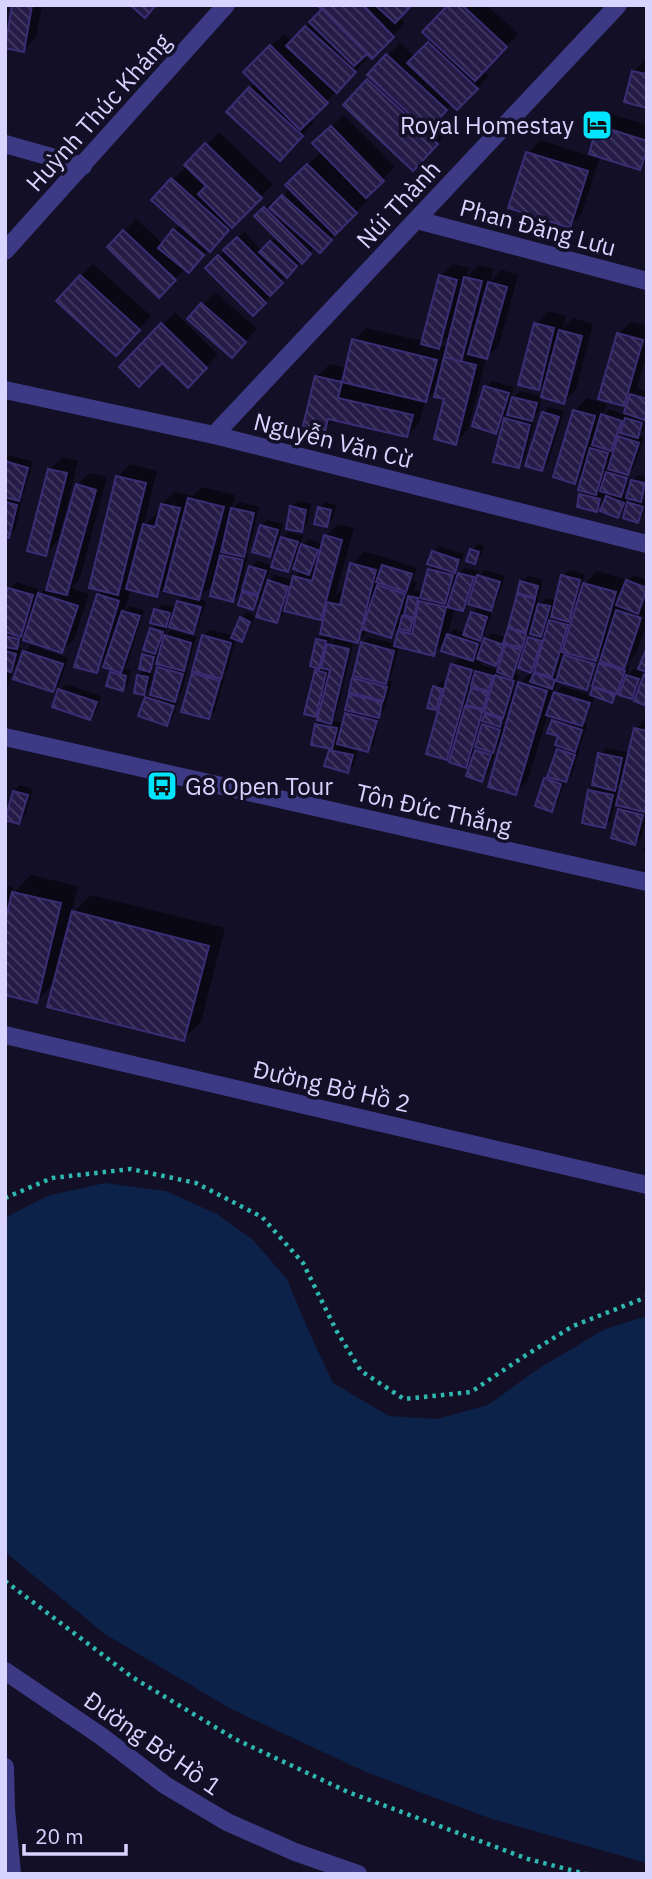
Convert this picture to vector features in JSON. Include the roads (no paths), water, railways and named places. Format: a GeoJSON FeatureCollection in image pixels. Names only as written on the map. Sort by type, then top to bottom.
{"type":"FeatureCollection","features":[{"type":"Feature","properties":{"kind":"street","name":"Huỳnh Thúc Kháng"},"geometry":{"type":"LineString","coordinates":[[5,251],[226,5]]}},
{"type":"Feature","properties":{"kind":"street","name":"Núi Thành"},"geometry":{"type":"LineString","coordinates":[[214,435],[618,5]]}},
{"type":"Feature","properties":{"kind":"street"},"geometry":{"type":"LineString","coordinates":[[5,144],[83,166]]}},
{"type":"Feature","properties":{"kind":"street","name":"Phan Đăng Lưu"},"geometry":{"type":"LineString","coordinates":[[417,220],[647,281]]}},
{"type":"Feature","properties":{"kind":"street","name":"Nguyễn Văn Cừ"},"geometry":{"type":"LineString","coordinates":[[5,390],[214,435],[647,544]]}},
{"type":"Feature","properties":{"kind":"street","name":"Tôn Đức Thắng"},"geometry":{"type":"LineString","coordinates":[[5,737],[647,882]]}},
{"type":"Feature","properties":{"kind":"street","name":"Đường Bờ Hồ 2"},"geometry":{"type":"LineString","coordinates":[[5,1035],[647,1185]]}},
{"type":"Feature","properties":{"kind":"street","name":"Đường Bờ Hồ 1"},"geometry":{"type":"LineString","coordinates":[[5,1671],[101,1736],[165,1785],[227,1822],[295,1852],[358,1874]]}},
{"type":"Feature","properties":{"kind":"street"},"geometry":{"type":"LineString","coordinates":[[5,1767],[12,1874]]}},
{"type":"Feature","properties":{"kind":"water"},"geometry":{"type":"Polygon","coordinates":[[[105,1183],[166,1191],[217,1214],[253,1240],[287,1279],[333,1383],[389,1416],[437,1419],[488,1405],[538,1369],[605,1329],[647,1316],[647,1863],[492,1819],[368,1773],[231,1709],[105,1634],[5,1552],[5,1218],[47,1196],[105,1183]]]}},
{"type":"Feature","properties":{"kind":"place","name":"Royal Homestay"},"geometry":{"type":"Point","coordinates":[597,125]}},
{"type":"Feature","properties":{"kind":"place","name":"G8 Open Tour"},"geometry":{"type":"Point","coordinates":[162,786]}}]}
